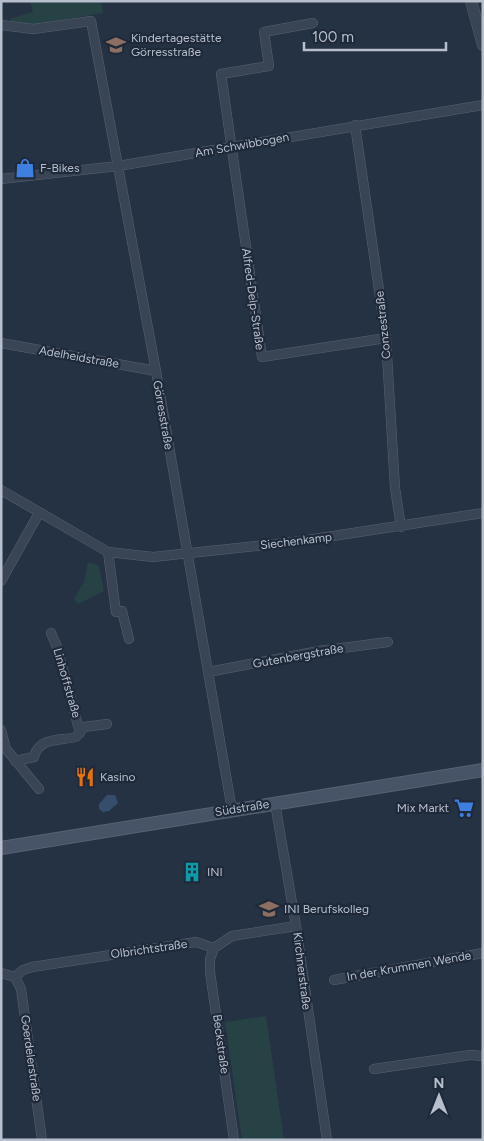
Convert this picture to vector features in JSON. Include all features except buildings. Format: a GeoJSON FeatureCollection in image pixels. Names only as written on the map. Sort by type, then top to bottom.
{"type":"FeatureCollection","features":[{"type":"Feature","properties":{"kind":"main road","name":"Südstraße"},"geometry":{"type":"LineString","coordinates":[[1,848],[483,770]]}},
{"type":"Feature","properties":{"kind":"street"},"geometry":{"type":"LineString","coordinates":[[471,1],[483,45]]}},
{"type":"Feature","properties":{"kind":"street","name":"Görresstraße"},"geometry":{"type":"LineString","coordinates":[[2,28],[33,29],[91,21],[156,371],[232,810]]}},
{"type":"Feature","properties":{"kind":"street"},"geometry":{"type":"LineString","coordinates":[[231,147],[221,74],[269,66],[264,32],[313,23]]}},
{"type":"Feature","properties":{"kind":"street","name":"Am Schwibbogen"},"geometry":{"type":"LineString","coordinates":[[1,179],[118,166],[354,125],[483,105]]}},
{"type":"Feature","properties":{"kind":"street","name":"Conzestraße"},"geometry":{"type":"LineString","coordinates":[[354,125],[386,338],[395,488],[401,527]]}},
{"type":"Feature","properties":{"kind":"street","name":"Alfred-Delp-Straße"},"geometry":{"type":"LineString","coordinates":[[231,147],[262,357],[386,338]]}},
{"type":"Feature","properties":{"kind":"street","name":"Adelheidstraße"},"geometry":{"type":"LineString","coordinates":[[1,343],[156,371]]}},
{"type":"Feature","properties":{"kind":"street","name":"Siechenkamp"},"geometry":{"type":"LineString","coordinates":[[1,490],[108,552],[153,557],[294,542],[483,513]]}},
{"type":"Feature","properties":{"kind":"street"},"geometry":{"type":"LineString","coordinates":[[1,581],[39,513]]}},
{"type":"Feature","properties":{"kind":"street"},"geometry":{"type":"LineString","coordinates":[[108,552],[116,612],[122,611],[129,639]]}},
{"type":"Feature","properties":{"kind":"street","name":"Linhoffstraße"},"geometry":{"type":"LineString","coordinates":[[51,634],[57,647],[80,733]]}},
{"type":"Feature","properties":{"kind":"street","name":"Gutenbergstraße"},"geometry":{"type":"LineString","coordinates":[[208,672],[319,651],[388,642]]}},
{"type":"Feature","properties":{"kind":"street","name":"Linhoffstraße"},"geometry":{"type":"LineString","coordinates":[[14,761],[34,757],[36,749],[42,743],[76,737],[84,727],[107,724]]}},
{"type":"Feature","properties":{"kind":"street"},"geometry":{"type":"LineString","coordinates":[[1,730],[6,749],[39,789]]}},
{"type":"Feature","properties":{"kind":"street","name":"Kirchnerstraße"},"geometry":{"type":"LineString","coordinates":[[275,803],[296,926],[327,1140]]}},
{"type":"Feature","properties":{"kind":"street"},"geometry":{"type":"LineString","coordinates":[[214,948],[232,936],[296,926]]}},
{"type":"Feature","properties":{"kind":"street","name":"Olbrichtstraße"},"geometry":{"type":"LineString","coordinates":[[15,977],[23,970],[32,967],[138,950],[196,942],[214,948]]}},
{"type":"Feature","properties":{"kind":"street","name":"Beckstraße"},"geometry":{"type":"LineString","coordinates":[[214,948],[210,959],[210,972],[234,1140]]}},
{"type":"Feature","properties":{"kind":"street","name":"In der Krummen Wende"},"geometry":{"type":"LineString","coordinates":[[334,980],[483,953]]}},
{"type":"Feature","properties":{"kind":"street"},"geometry":{"type":"LineString","coordinates":[[1,973],[15,977]]}},
{"type":"Feature","properties":{"kind":"street","name":"Goerdelerstraße"},"geometry":{"type":"LineString","coordinates":[[15,977],[21,988],[42,1140]]}},
{"type":"Feature","properties":{"kind":"street"},"geometry":{"type":"LineString","coordinates":[[374,1069],[470,1055],[483,1056]]}},
{"type":"Feature","properties":{"kind":"green space"},"geometry":{"type":"Polygon","coordinates":[[[30,1],[101,1],[103,13],[28,25],[10,22],[10,19],[33,12],[30,1]]]}},
{"type":"Feature","properties":{"kind":"green space"},"geometry":{"type":"Polygon","coordinates":[[[88,562],[99,566],[104,591],[78,604],[74,599],[85,580],[88,562]]]}},
{"type":"Feature","properties":{"kind":"green space"},"geometry":{"type":"Polygon","coordinates":[[[266,1016],[284,1140],[242,1140],[225,1022],[266,1016]]]}},
{"type":"Feature","properties":{"kind":"water"},"geometry":{"type":"Polygon","coordinates":[[[107,795],[115,795],[118,803],[109,811],[103,812],[99,809],[99,804],[107,795]]]}},
{"type":"Feature","properties":{"kind":"place","name":"Kindertagestätte Görresstraße"},"geometry":{"type":"Point","coordinates":[116,45]}},
{"type":"Feature","properties":{"kind":"place","name":"F-Bikes"},"geometry":{"type":"Point","coordinates":[25,168]}},
{"type":"Feature","properties":{"kind":"place","name":"Kasino"},"geometry":{"type":"Point","coordinates":[85,777]}},
{"type":"Feature","properties":{"kind":"place","name":"Mix Markt"},"geometry":{"type":"Point","coordinates":[464,808]}},
{"type":"Feature","properties":{"kind":"place","name":"INI"},"geometry":{"type":"Point","coordinates":[192,872]}},
{"type":"Feature","properties":{"kind":"place","name":"INI Berufskolleg"},"geometry":{"type":"Point","coordinates":[269,909]}}]}
